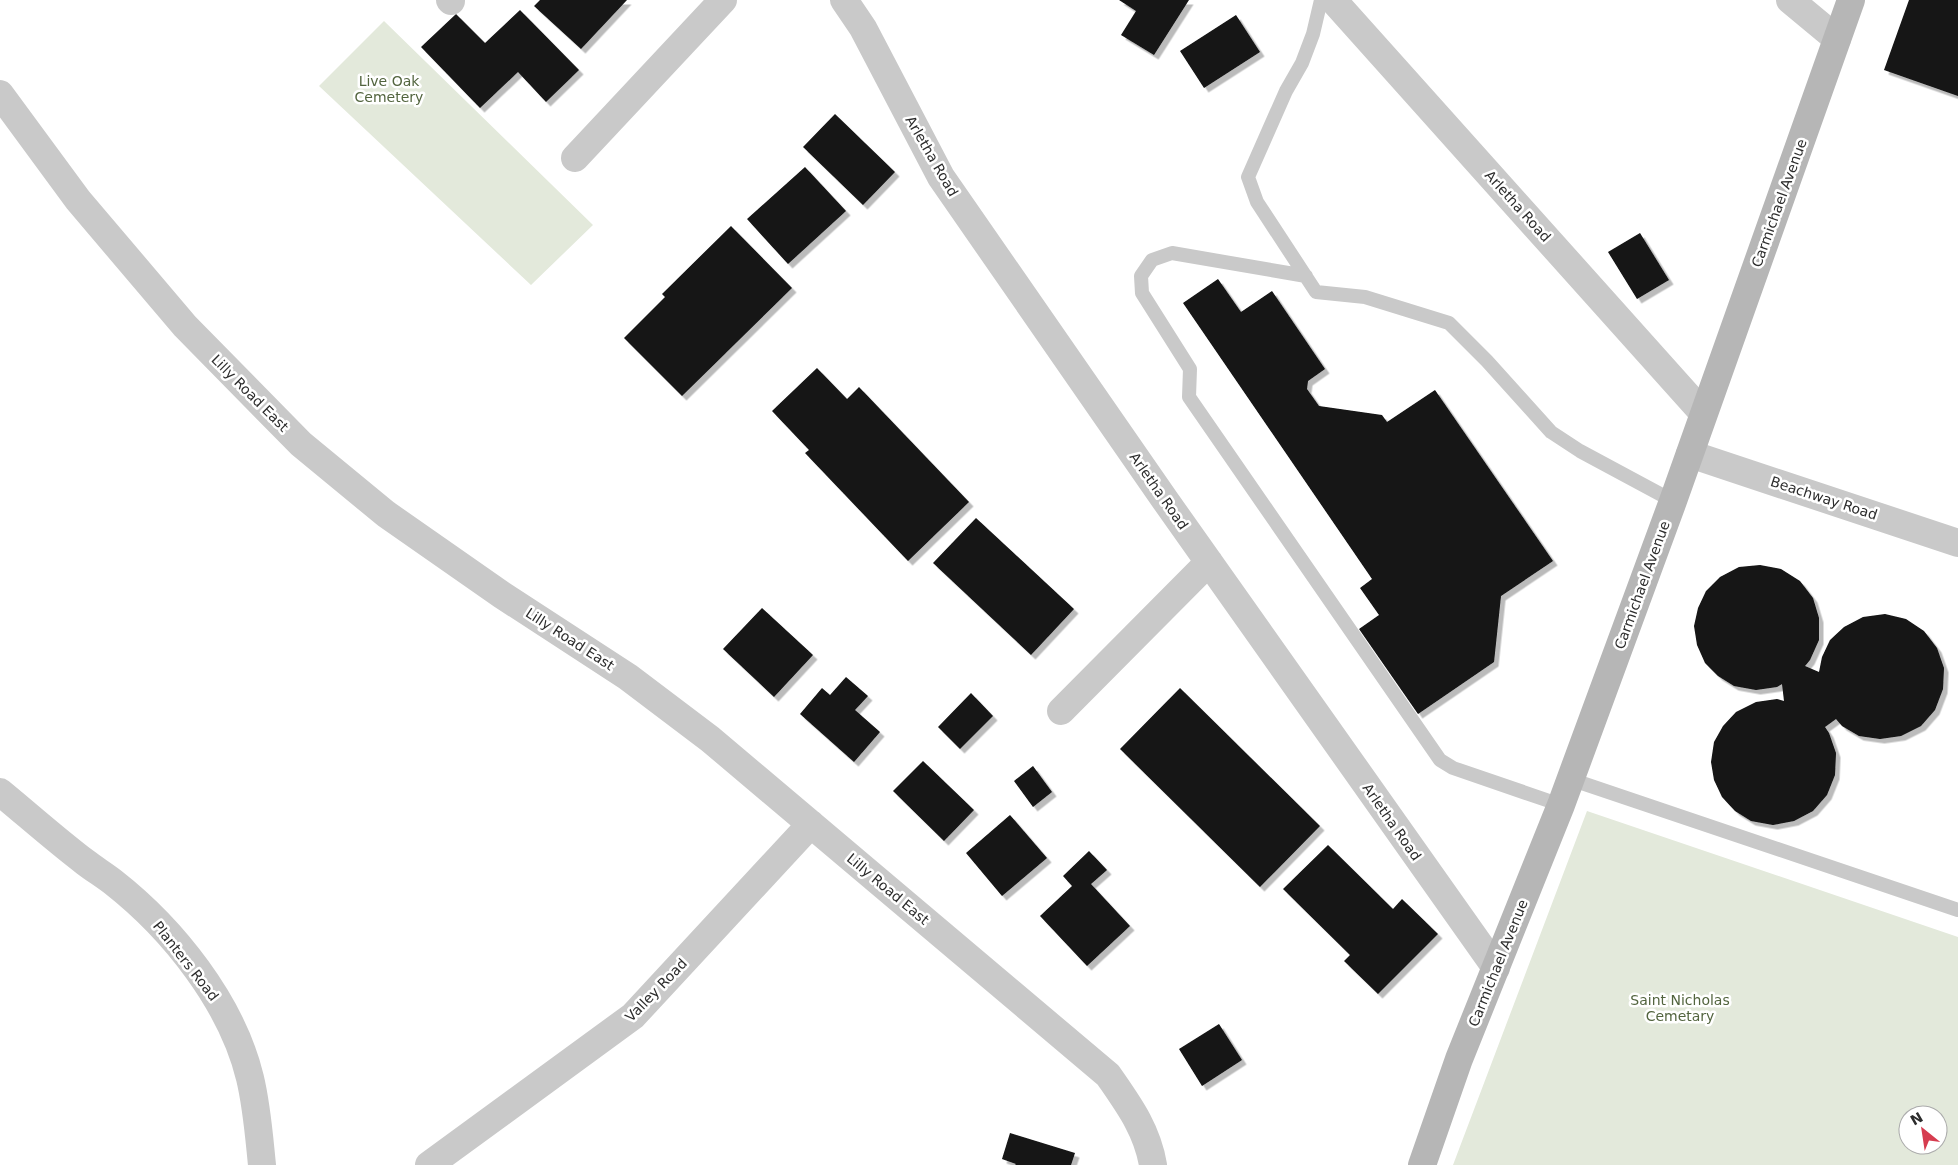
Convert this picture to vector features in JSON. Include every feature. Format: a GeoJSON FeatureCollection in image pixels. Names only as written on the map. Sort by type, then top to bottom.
{"type":"FeatureCollection","features":[{"type":"Feature","properties":{"kind":"street"},"geometry":{"type":"LineString","coordinates":[[575,158],[723,0]]}},
{"type":"Feature","properties":{"kind":"street","name":"Arletha Road"},"geometry":{"type":"LineString","coordinates":[[844,0],[863,28],[941,177],[1209,562],[1496,968]]}},
{"type":"Feature","properties":{"kind":"street","name":"Arletha Road"},"geometry":{"type":"LineString","coordinates":[[1333,0],[1703,412]]}},
{"type":"Feature","properties":{"kind":"street"},"geometry":{"type":"LineString","coordinates":[[1790,0],[1837,39]]}},
{"type":"Feature","properties":{"kind":"street","name":"Carmichael Avenue"},"geometry":{"type":"LineString","coordinates":[[1422,1165],[1460,1059],[1561,804],[1673,501],[1703,412],[1851,0]]}},
{"type":"Feature","properties":{"kind":"street","name":"Lilly Road East"},"geometry":{"type":"LineString","coordinates":[[0,94],[78,200],[184,326],[300,444],[386,514],[502,595],[628,677],[710,739],[1108,1075],[1136,1115],[1151,1152],[1153,1165]]}},
{"type":"Feature","properties":{"kind":"street","name":"Beachway Road"},"geometry":{"type":"LineString","coordinates":[[1690,454],[1958,543]]}},
{"type":"Feature","properties":{"kind":"street"},"geometry":{"type":"LineString","coordinates":[[1061,710],[1209,562]]}},
{"type":"Feature","properties":{"kind":"street","name":"Planters Road"},"geometry":{"type":"LineString","coordinates":[[0,792],[85,862],[114,882],[150,914],[209,986],[239,1044],[250,1077],[257,1109],[262,1165]]}},
{"type":"Feature","properties":{"kind":"street","name":"Valley Road"},"geometry":{"type":"LineString","coordinates":[[429,1165],[633,1016],[811,824]]}},
{"type":"Feature","properties":{"kind":"lane"},"geometry":{"type":"LineString","coordinates":[[1320,0],[1313,34],[1302,63],[1286,91],[1248,177],[1257,202],[1316,292],[1365,297],[1449,323],[1487,361],[1550,432],[1580,451],[1673,501]]}},
{"type":"Feature","properties":{"kind":"lane"},"geometry":{"type":"LineString","coordinates":[[1306,276],[1172,253],[1152,260],[1141,276],[1142,293],[1190,368],[1189,397],[1440,760],[1453,768],[1561,804]]}},
{"type":"Feature","properties":{"kind":"lane"},"geometry":{"type":"LineString","coordinates":[[1570,779],[1958,910]]}},
{"type":"Feature","properties":{"kind":"green space","name":"Live Oak Cemetery"},"geometry":{"type":"Polygon","coordinates":[[[384,21],[593,225],[531,285],[319,86],[384,21]]]}},
{"type":"Feature","properties":{"kind":"green space","name":"Saint Nicholas Cemetary"},"geometry":{"type":"Polygon","coordinates":[[[1587,811],[1958,937],[1958,1165],[1453,1165],[1587,811]]]}},
{"type":"Feature","properties":{"kind":"building"},"geometry":{"type":"Polygon","coordinates":[[[540,0],[627,0],[581,49],[534,6],[540,0]]]}},
{"type":"Feature","properties":{"kind":"building"},"geometry":{"type":"Polygon","coordinates":[[[1119,0],[1189,0],[1154,55],[1121,35],[1136,11],[1119,0]]]}},
{"type":"Feature","properties":{"kind":"building"},"geometry":{"type":"Polygon","coordinates":[[[1909,0],[1958,0],[1958,96],[1884,70],[1909,0]]]}},
{"type":"Feature","properties":{"kind":"building"},"geometry":{"type":"Polygon","coordinates":[[[520,10],[579,70],[546,102],[518,72],[480,108],[421,47],[456,14],[485,43],[520,10]]]}},
{"type":"Feature","properties":{"kind":"building"},"geometry":{"type":"Polygon","coordinates":[[[1236,15],[1260,52],[1204,88],[1180,51],[1236,15]]]}},
{"type":"Feature","properties":{"kind":"building"},"geometry":{"type":"Polygon","coordinates":[[[835,114],[895,172],[863,205],[803,147],[835,114]]]}},
{"type":"Feature","properties":{"kind":"building"},"geometry":{"type":"Polygon","coordinates":[[[805,167],[846,211],[788,264],[747,219],[805,167]]]}},
{"type":"Feature","properties":{"kind":"building"},"geometry":{"type":"Polygon","coordinates":[[[731,226],[792,288],[682,396],[624,338],[665,297],[662,294],[731,226]]]}},
{"type":"Feature","properties":{"kind":"building"},"geometry":{"type":"Polygon","coordinates":[[[1640,233],[1669,280],[1637,299],[1608,252],[1640,233]]]}},
{"type":"Feature","properties":{"kind":"building"},"geometry":{"type":"Polygon","coordinates":[[[1218,279],[1241,312],[1272,291],[1325,369],[1308,381],[1307,389],[1319,406],[1382,415],[1387,422],[1435,390],[1553,561],[1501,596],[1494,662],[1418,714],[1359,629],[1379,615],[1360,588],[1372,579],[1183,303],[1218,279]]]}},
{"type":"Feature","properties":{"kind":"building"},"geometry":{"type":"Polygon","coordinates":[[[817,368],[847,399],[859,387],[969,502],[908,561],[805,453],[809,450],[772,411],[817,368]]]}},
{"type":"Feature","properties":{"kind":"building"},"geometry":{"type":"Polygon","coordinates":[[[976,518],[1074,609],[1031,655],[933,563],[976,518]]]}},
{"type":"Feature","properties":{"kind":"building"},"geometry":{"type":"Polygon","coordinates":[[[1760,565],[1781,569],[1800,581],[1813,598],[1819,618],[1819,640],[1810,660],[1805,666],[1819,672],[1822,657],[1830,640],[1844,627],[1863,617],[1885,614],[1906,619],[1924,631],[1937,648],[1944,668],[1943,689],[1935,710],[1921,726],[1901,736],[1880,739],[1859,736],[1842,726],[1836,719],[1825,727],[1836,753],[1835,775],[1827,795],[1813,811],[1794,821],[1773,825],[1751,821],[1735,811],[1722,797],[1714,780],[1711,762],[1714,742],[1723,726],[1736,712],[1756,702],[1777,699],[1784,701],[1782,684],[1777,687],[1756,690],[1734,686],[1718,676],[1705,663],[1697,645],[1694,626],[1698,608],[1706,591],[1720,577],[1739,567],[1760,565]]]}},
{"type":"Feature","properties":{"kind":"building"},"geometry":{"type":"Polygon","coordinates":[[[762,608],[813,655],[774,697],[723,649],[762,608]]]}},
{"type":"Feature","properties":{"kind":"building"},"geometry":{"type":"Polygon","coordinates":[[[846,677],[868,696],[855,710],[880,732],[854,762],[800,714],[822,688],[830,695],[846,677]]]}},
{"type":"Feature","properties":{"kind":"building"},"geometry":{"type":"Polygon","coordinates":[[[1180,688],[1320,826],[1260,887],[1120,749],[1180,688]]]}},
{"type":"Feature","properties":{"kind":"building"},"geometry":{"type":"Polygon","coordinates":[[[971,693],[993,716],[960,749],[938,727],[971,693]]]}},
{"type":"Feature","properties":{"kind":"building"},"geometry":{"type":"Polygon","coordinates":[[[923,761],[974,810],[944,841],[893,791],[923,761]]]}},
{"type":"Feature","properties":{"kind":"building"},"geometry":{"type":"Polygon","coordinates":[[[1033,766],[1052,792],[1033,807],[1014,781],[1033,766]]]}},
{"type":"Feature","properties":{"kind":"building"},"geometry":{"type":"Polygon","coordinates":[[[1010,815],[1047,858],[1002,896],[966,853],[1010,815]]]}},
{"type":"Feature","properties":{"kind":"building"},"geometry":{"type":"Polygon","coordinates":[[[1328,845],[1393,909],[1402,899],[1438,934],[1378,994],[1344,961],[1350,955],[1283,889],[1328,845]]]}},
{"type":"Feature","properties":{"kind":"building"},"geometry":{"type":"Polygon","coordinates":[[[1089,851],[1107,870],[1091,884],[1130,926],[1087,966],[1040,916],[1072,886],[1063,876],[1089,851]]]}},
{"type":"Feature","properties":{"kind":"building"},"geometry":{"type":"Polygon","coordinates":[[[1219,1024],[1242,1060],[1202,1086],[1179,1049],[1219,1024]]]}},
{"type":"Feature","properties":{"kind":"building"},"geometry":{"type":"Polygon","coordinates":[[[1010,1133],[1075,1153],[1071,1165],[1015,1165],[1002,1159],[1010,1133]]]}}]}
